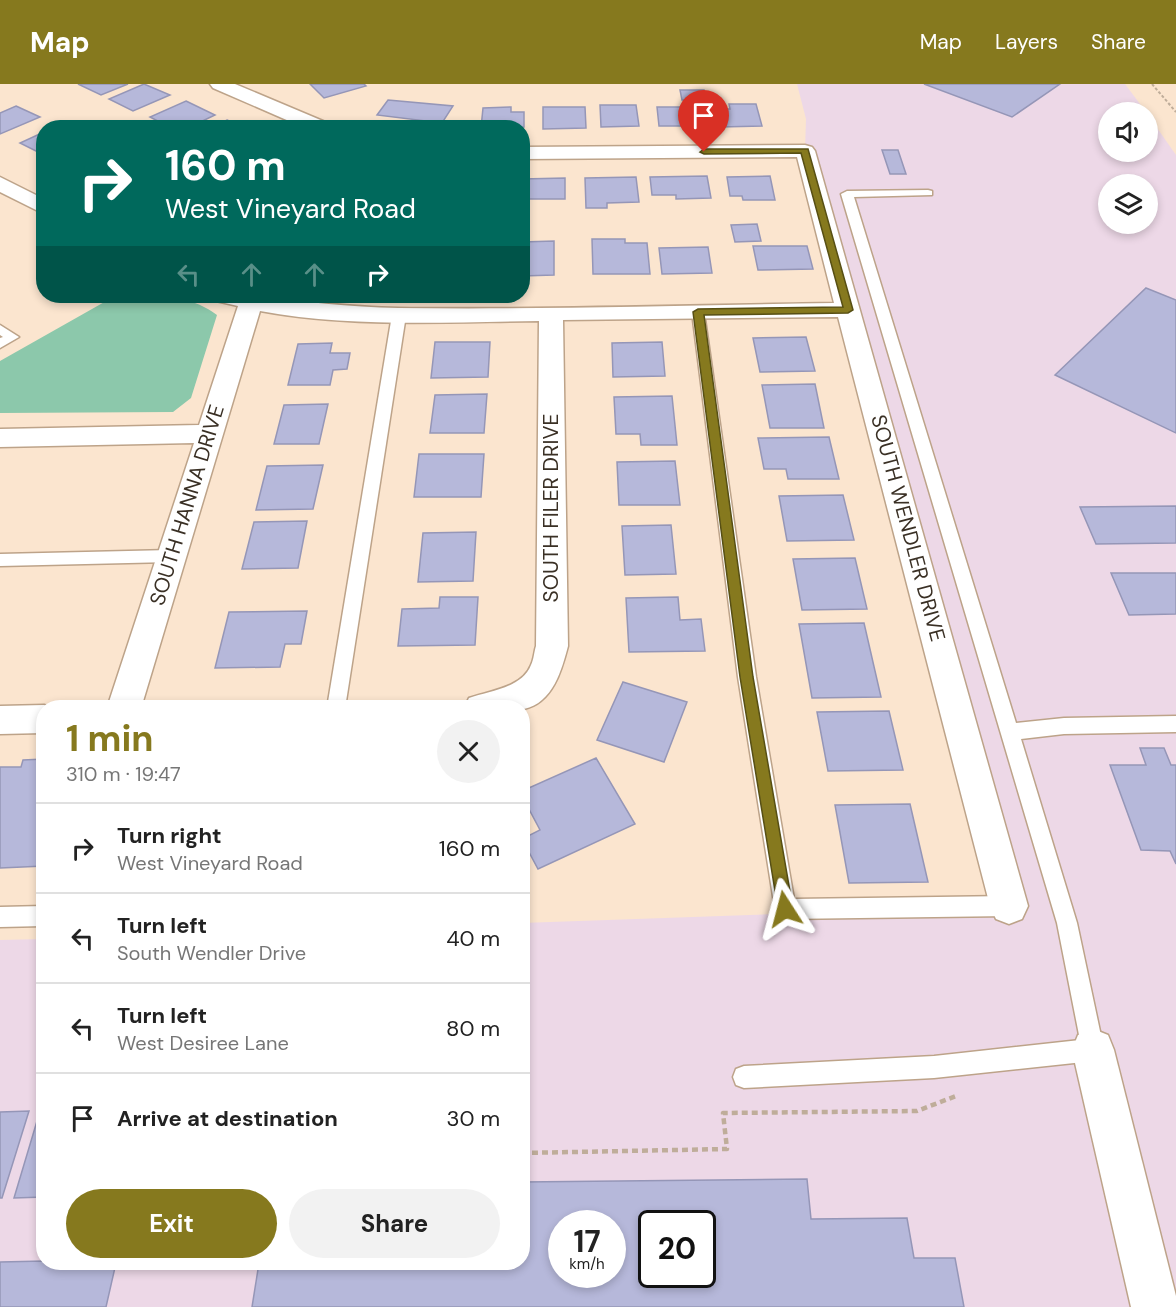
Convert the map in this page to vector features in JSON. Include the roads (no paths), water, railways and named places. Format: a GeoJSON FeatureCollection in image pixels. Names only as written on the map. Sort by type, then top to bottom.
{"type":"FeatureCollection","features":[{"type":"Feature","properties":{"kind":"street"},"geometry":{"type":"LineString","coordinates":[[219,84],[304,120]]}},
{"type":"Feature","properties":{"kind":"street"},"geometry":{"type":"LineString","coordinates":[[242,94],[264,84]]}},
{"type":"Feature","properties":{"kind":"street","name":"SOUTH WENDLER DRIVE"},"geometry":{"type":"LineString","coordinates":[[530,153],[805,151],[1009,906]]}},
{"type":"Feature","properties":{"kind":"street"},"geometry":{"type":"LineString","coordinates":[[0,183],[36,203]]}},
{"type":"Feature","properties":{"kind":"street"},"geometry":{"type":"LineString","coordinates":[[251,303],[328,312],[399,315],[848,310]]}},
{"type":"Feature","properties":{"kind":"street","name":"SOUTH HANNA DRIVE"},"geometry":{"type":"LineString","coordinates":[[126,700],[251,303]]}},
{"type":"Feature","properties":{"kind":"street","name":"SOUTH FILER DRIVE"},"geometry":{"type":"LineString","coordinates":[[510,700],[525,694],[545,673],[552,646],[551,314]]}},
{"type":"Feature","properties":{"kind":"street"},"geometry":{"type":"LineString","coordinates":[[0,438],[208,435]]}},
{"type":"Feature","properties":{"kind":"street"},"geometry":{"type":"LineString","coordinates":[[0,720],[36,719]]}},
{"type":"Feature","properties":{"kind":"street"},"geometry":{"type":"LineString","coordinates":[[1093,1050],[1155,1307]]}},
{"type":"Feature","properties":{"kind":"lane"},"geometry":{"type":"LineString","coordinates":[[744,1077],[934,1067],[1093,1050],[1067,923],[847,194],[928,193]]}},
{"type":"Feature","properties":{"kind":"lane"},"geometry":{"type":"LineString","coordinates":[[698,312],[747,677],[785,909],[1009,906]]}},
{"type":"Feature","properties":{"kind":"lane"},"geometry":{"type":"LineString","coordinates":[[337,700],[399,315]]}},
{"type":"Feature","properties":{"kind":"lane"},"geometry":{"type":"LineString","coordinates":[[0,329],[12,337],[0,344]]}},
{"type":"Feature","properties":{"kind":"lane"},"geometry":{"type":"LineString","coordinates":[[0,560],[171,556]]}},
{"type":"Feature","properties":{"kind":"lane"},"geometry":{"type":"LineString","coordinates":[[1009,732],[1064,726],[1176,724]]}},
{"type":"Feature","properties":{"kind":"lane"},"geometry":{"type":"LineString","coordinates":[[0,917],[36,916]]}}]}
